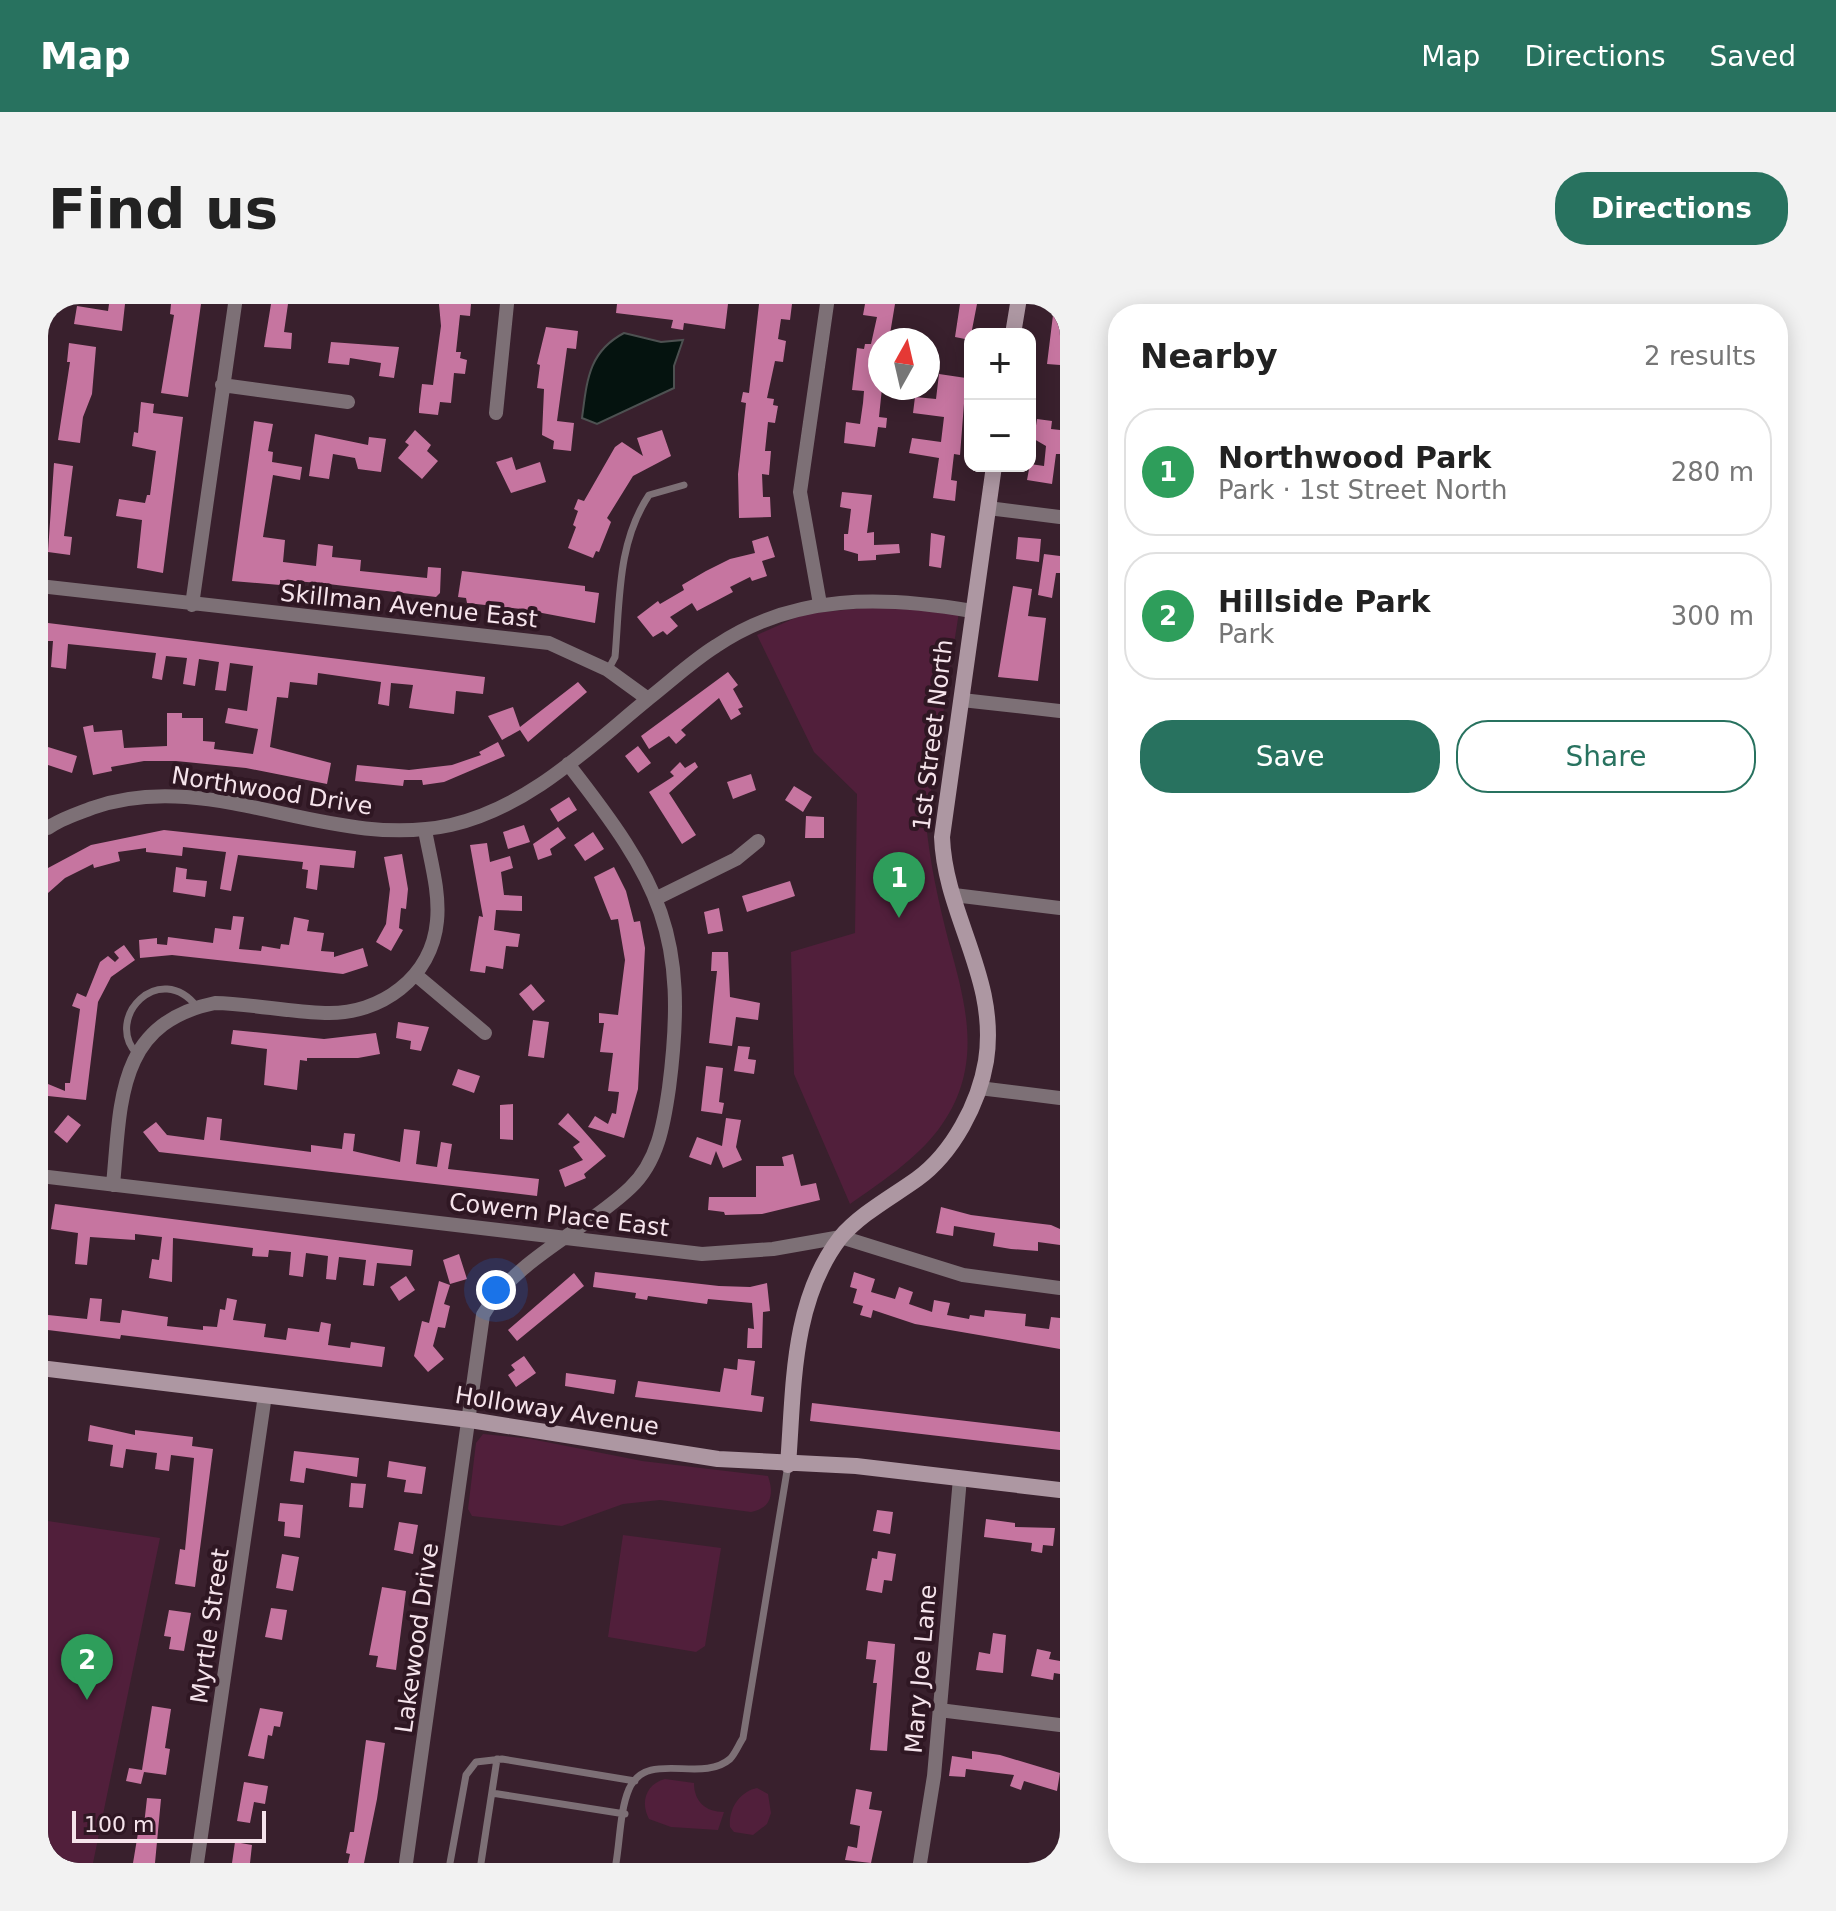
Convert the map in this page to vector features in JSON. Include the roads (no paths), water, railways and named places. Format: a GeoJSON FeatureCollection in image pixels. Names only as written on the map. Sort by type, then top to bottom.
{"type":"FeatureCollection","features":[{"type":"Feature","properties":{"kind":"street"},"geometry":{"type":"LineString","coordinates":[[192,605],[235,304]]}},
{"type":"Feature","properties":{"kind":"street"},"geometry":{"type":"LineString","coordinates":[[496,413],[507,304]]}},
{"type":"Feature","properties":{"kind":"street"},"geometry":{"type":"LineString","coordinates":[[820,604],[800,492],[827,304]]}},
{"type":"Feature","properties":{"kind":"street"},"geometry":{"type":"LineString","coordinates":[[1014,328],[1018,304]]}},
{"type":"Feature","properties":{"kind":"street"},"geometry":{"type":"LineString","coordinates":[[222,385],[348,402]]}},
{"type":"Feature","properties":{"kind":"street","name":"1st Street North"},"geometry":{"type":"LineString","coordinates":[[788,1465],[796,1353],[810,1293],[841,1237],[921,1176],[939,1158],[955,1136],[979,1088],[988,1033],[988,1005],[945,868],[942,837],[993,472]]}},
{"type":"Feature","properties":{"kind":"street"},"geometry":{"type":"LineString","coordinates":[[988,508],[1060,517]]}},
{"type":"Feature","properties":{"kind":"street","name":"Skillman Avenue East"},"geometry":{"type":"LineString","coordinates":[[48,587],[549,643],[608,670],[648,699]]}},
{"type":"Feature","properties":{"kind":"street"},"geometry":{"type":"LineString","coordinates":[[648,699],[716,646],[741,630],[772,617],[820,604],[899,601],[972,611]]}},
{"type":"Feature","properties":{"kind":"street","name":"Northwood Drive"},"geometry":{"type":"LineString","coordinates":[[50,823],[107,803],[163,795],[191,796],[353,829],[425,830],[480,816],[511,803],[568,764],[648,699]]}},
{"type":"Feature","properties":{"kind":"street"},"geometry":{"type":"LineString","coordinates":[[962,700],[1060,711]]}},
{"type":"Feature","properties":{"kind":"street","name":"Lakewood Drive"},"geometry":{"type":"LineString","coordinates":[[406,1863],[483,1315],[501,1290],[630,1188],[659,1139],[675,1040],[677,1003],[670,942],[657,898],[626,840],[568,764]]}},
{"type":"Feature","properties":{"kind":"street"},"geometry":{"type":"LineString","coordinates":[[113,1185],[124,1082],[137,1054],[163,1024],[197,1007],[239,1004],[345,1012],[381,1002],[416,975],[430,950],[437,923],[438,904],[425,830]]}},
{"type":"Feature","properties":{"kind":"street"},"geometry":{"type":"LineString","coordinates":[[657,898],[736,859],[758,841]]}},
{"type":"Feature","properties":{"kind":"street"},"geometry":{"type":"LineString","coordinates":[[954,895],[1060,908]]}},
{"type":"Feature","properties":{"kind":"street"},"geometry":{"type":"LineString","coordinates":[[416,975],[485,1033]]}},
{"type":"Feature","properties":{"kind":"street"},"geometry":{"type":"LineString","coordinates":[[979,1088],[1060,1098]]}},
{"type":"Feature","properties":{"kind":"street","name":"Cowern Place East"},"geometry":{"type":"LineString","coordinates":[[48,1177],[702,1254],[773,1249],[841,1237],[963,1275],[1060,1288]]}},
{"type":"Feature","properties":{"kind":"street","name":"Holloway Avenue"},"geometry":{"type":"LineString","coordinates":[[48,1369],[470,1420],[655,1451],[788,1465],[856,1466],[1060,1490]]}},
{"type":"Feature","properties":{"kind":"street","name":"Myrtle Street"},"geometry":{"type":"LineString","coordinates":[[197,1863],[265,1395]]}},
{"type":"Feature","properties":{"kind":"street","name":"Mary Joe Lane"},"geometry":{"type":"LineString","coordinates":[[920,1863],[939,1710],[960,1478]]}},
{"type":"Feature","properties":{"kind":"street"},"geometry":{"type":"LineString","coordinates":[[939,1710],[1060,1725]]}},
{"type":"Feature","properties":{"kind":"lane"},"geometry":{"type":"LineString","coordinates":[[608,670],[615,657],[625,543],[634,517],[649,495],[684,485]]}},
{"type":"Feature","properties":{"kind":"lane"},"geometry":{"type":"LineString","coordinates":[[137,1054],[129,1045],[128,1031],[131,1010],[138,999],[146,993],[172,990],[188,996],[197,1007]]}},
{"type":"Feature","properties":{"kind":"lane"},"geometry":{"type":"LineString","coordinates":[[616,1863],[629,1789],[643,1772],[661,1768],[709,1770],[730,1759],[743,1738],[788,1465]]}},
{"type":"Feature","properties":{"kind":"lane"},"geometry":{"type":"LineString","coordinates":[[450,1863],[466,1775],[476,1762],[497,1759],[635,1781]]}},
{"type":"Feature","properties":{"kind":"lane"},"geometry":{"type":"LineString","coordinates":[[481,1863],[497,1759]]}},
{"type":"Feature","properties":{"kind":"lane"},"geometry":{"type":"LineString","coordinates":[[492,1793],[625,1814]]}},
{"type":"Feature","properties":{"kind":"place","name":"Northwood Park"},"geometry":{"type":"Point","coordinates":[899,918]}},
{"type":"Feature","properties":{"kind":"place","name":"Hillside Park"},"geometry":{"type":"Point","coordinates":[87,1700]}}]}
